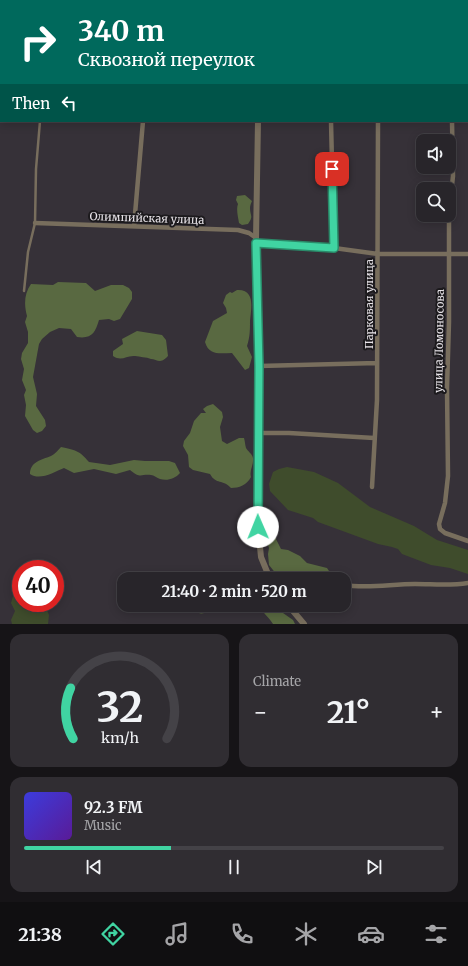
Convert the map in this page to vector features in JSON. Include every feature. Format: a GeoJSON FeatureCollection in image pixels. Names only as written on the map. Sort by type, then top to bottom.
{"type":"FeatureCollection","features":[{"type":"Feature","properties":{"kind":"street"},"geometry":{"type":"LineString","coordinates":[[134,226],[144,122]]}},
{"type":"Feature","properties":{"kind":"street"},"geometry":{"type":"LineString","coordinates":[[258,122],[256,241],[259,366],[258,541],[261,557],[267,572]]}},
{"type":"Feature","properties":{"kind":"street"},"geometry":{"type":"LineString","coordinates":[[331,122],[334,248]]}},
{"type":"Feature","properties":{"kind":"street","name":"Парковая улица"},"geometry":{"type":"LineString","coordinates":[[372,487],[377,400],[378,122]]}},
{"type":"Feature","properties":{"kind":"street","name":"улица Ломоносова"},"geometry":{"type":"LineString","coordinates":[[452,122],[453,176],[449,213],[447,388],[448,476],[445,503],[439,524],[440,529],[445,533],[468,542]]}},
{"type":"Feature","properties":{"kind":"street","name":"Олимпийская улица"},"geometry":{"type":"LineString","coordinates":[[35,223],[238,230],[249,233],[256,241]]}},
{"type":"Feature","properties":{"kind":"street"},"geometry":{"type":"LineString","coordinates":[[256,241],[334,248],[378,254],[468,254]]}},
{"type":"Feature","properties":{"kind":"street"},"geometry":{"type":"LineString","coordinates":[[259,366],[377,363]]}},
{"type":"Feature","properties":{"kind":"street"},"geometry":{"type":"LineString","coordinates":[[258,433],[289,433],[374,438]]}},
{"type":"Feature","properties":{"kind":"street"},"geometry":{"type":"LineString","coordinates":[[351,586],[366,588],[416,584],[458,585],[468,583]]}},
{"type":"Feature","properties":{"kind":"street"},"geometry":{"type":"LineString","coordinates":[[294,612],[304,624]]}},
{"type":"Feature","properties":{"kind":"lane"},"geometry":{"type":"LineString","coordinates":[[162,0],[176,0]]}},
{"type":"Feature","properties":{"kind":"lane"},"geometry":{"type":"LineString","coordinates":[[24,291],[28,252],[35,223],[36,169],[40,122]]}},
{"type":"Feature","properties":{"kind":"green space"},"geometry":{"type":"Polygon","coordinates":[[[245,195],[252,201],[250,208],[251,218],[248,224],[242,225],[239,223],[237,211],[238,204],[236,200],[237,196],[245,195]]]}},
{"type":"Feature","properties":{"kind":"green space"},"geometry":{"type":"Polygon","coordinates":[[[58,282],[86,283],[95,291],[111,285],[123,285],[129,288],[132,292],[132,299],[120,319],[114,321],[109,319],[99,320],[94,332],[89,336],[77,337],[71,329],[59,328],[50,332],[42,339],[39,344],[33,377],[37,394],[36,406],[45,420],[46,426],[42,431],[37,433],[33,430],[25,416],[26,405],[24,395],[26,390],[22,380],[24,369],[21,359],[22,353],[28,343],[28,332],[25,322],[27,316],[25,300],[31,284],[53,285],[58,282]]]}},
{"type":"Feature","properties":{"kind":"green space"},"geometry":{"type":"Polygon","coordinates":[[[237,290],[247,293],[250,296],[251,301],[250,334],[247,346],[252,357],[249,368],[245,370],[232,353],[212,352],[209,350],[205,342],[213,321],[227,313],[223,303],[226,295],[237,290]]]}},
{"type":"Feature","properties":{"kind":"green space"},"geometry":{"type":"Polygon","coordinates":[[[137,331],[162,335],[166,340],[168,356],[160,361],[135,356],[116,358],[113,356],[113,351],[123,344],[122,339],[137,331]]]}},
{"type":"Feature","properties":{"kind":"green space"},"geometry":{"type":"Polygon","coordinates":[[[213,404],[222,412],[223,417],[220,427],[222,441],[227,444],[239,438],[244,438],[246,448],[252,456],[253,461],[251,477],[240,487],[231,488],[228,485],[215,480],[210,474],[193,470],[189,467],[188,455],[183,446],[184,441],[190,433],[194,421],[201,413],[206,413],[203,409],[213,404]]]}},
{"type":"Feature","properties":{"kind":"green space"},"geometry":{"type":"Polygon","coordinates":[[[61,447],[76,451],[89,462],[110,465],[134,460],[169,461],[175,463],[180,473],[171,479],[165,480],[152,475],[140,476],[130,470],[116,474],[94,469],[74,473],[64,468],[51,474],[38,477],[30,474],[30,470],[34,464],[52,455],[61,447]]]}},
{"type":"Feature","properties":{"kind":"green space"},"geometry":{"type":"Polygon","coordinates":[[[287,467],[314,472],[338,483],[370,507],[414,526],[437,540],[468,550],[468,574],[450,568],[431,565],[402,554],[398,549],[378,544],[318,522],[313,518],[288,510],[270,491],[269,484],[273,472],[287,467]]]}},
{"type":"Feature","properties":{"kind":"green space"},"geometry":{"type":"Polygon","coordinates":[[[274,535],[281,549],[288,550],[300,556],[307,563],[327,568],[329,571],[275,572],[269,565],[269,548],[267,542],[269,536],[274,535]]]}},
{"type":"Feature","properties":{"kind":"green space"},"geometry":{"type":"Polygon","coordinates":[[[15,612],[48,612],[49,615],[48,624],[12,624],[11,620],[15,612]]]}},
{"type":"Feature","properties":{"kind":"green space"},"geometry":{"type":"Polygon","coordinates":[[[264,612],[282,612],[293,620],[295,624],[273,624],[264,612]]]}},
{"type":"Feature","properties":{"kind":"route"},"geometry":{"type":"LineString","coordinates":[[258,527],[257,493],[259,366],[256,243],[334,248],[332,169]]}}]}
